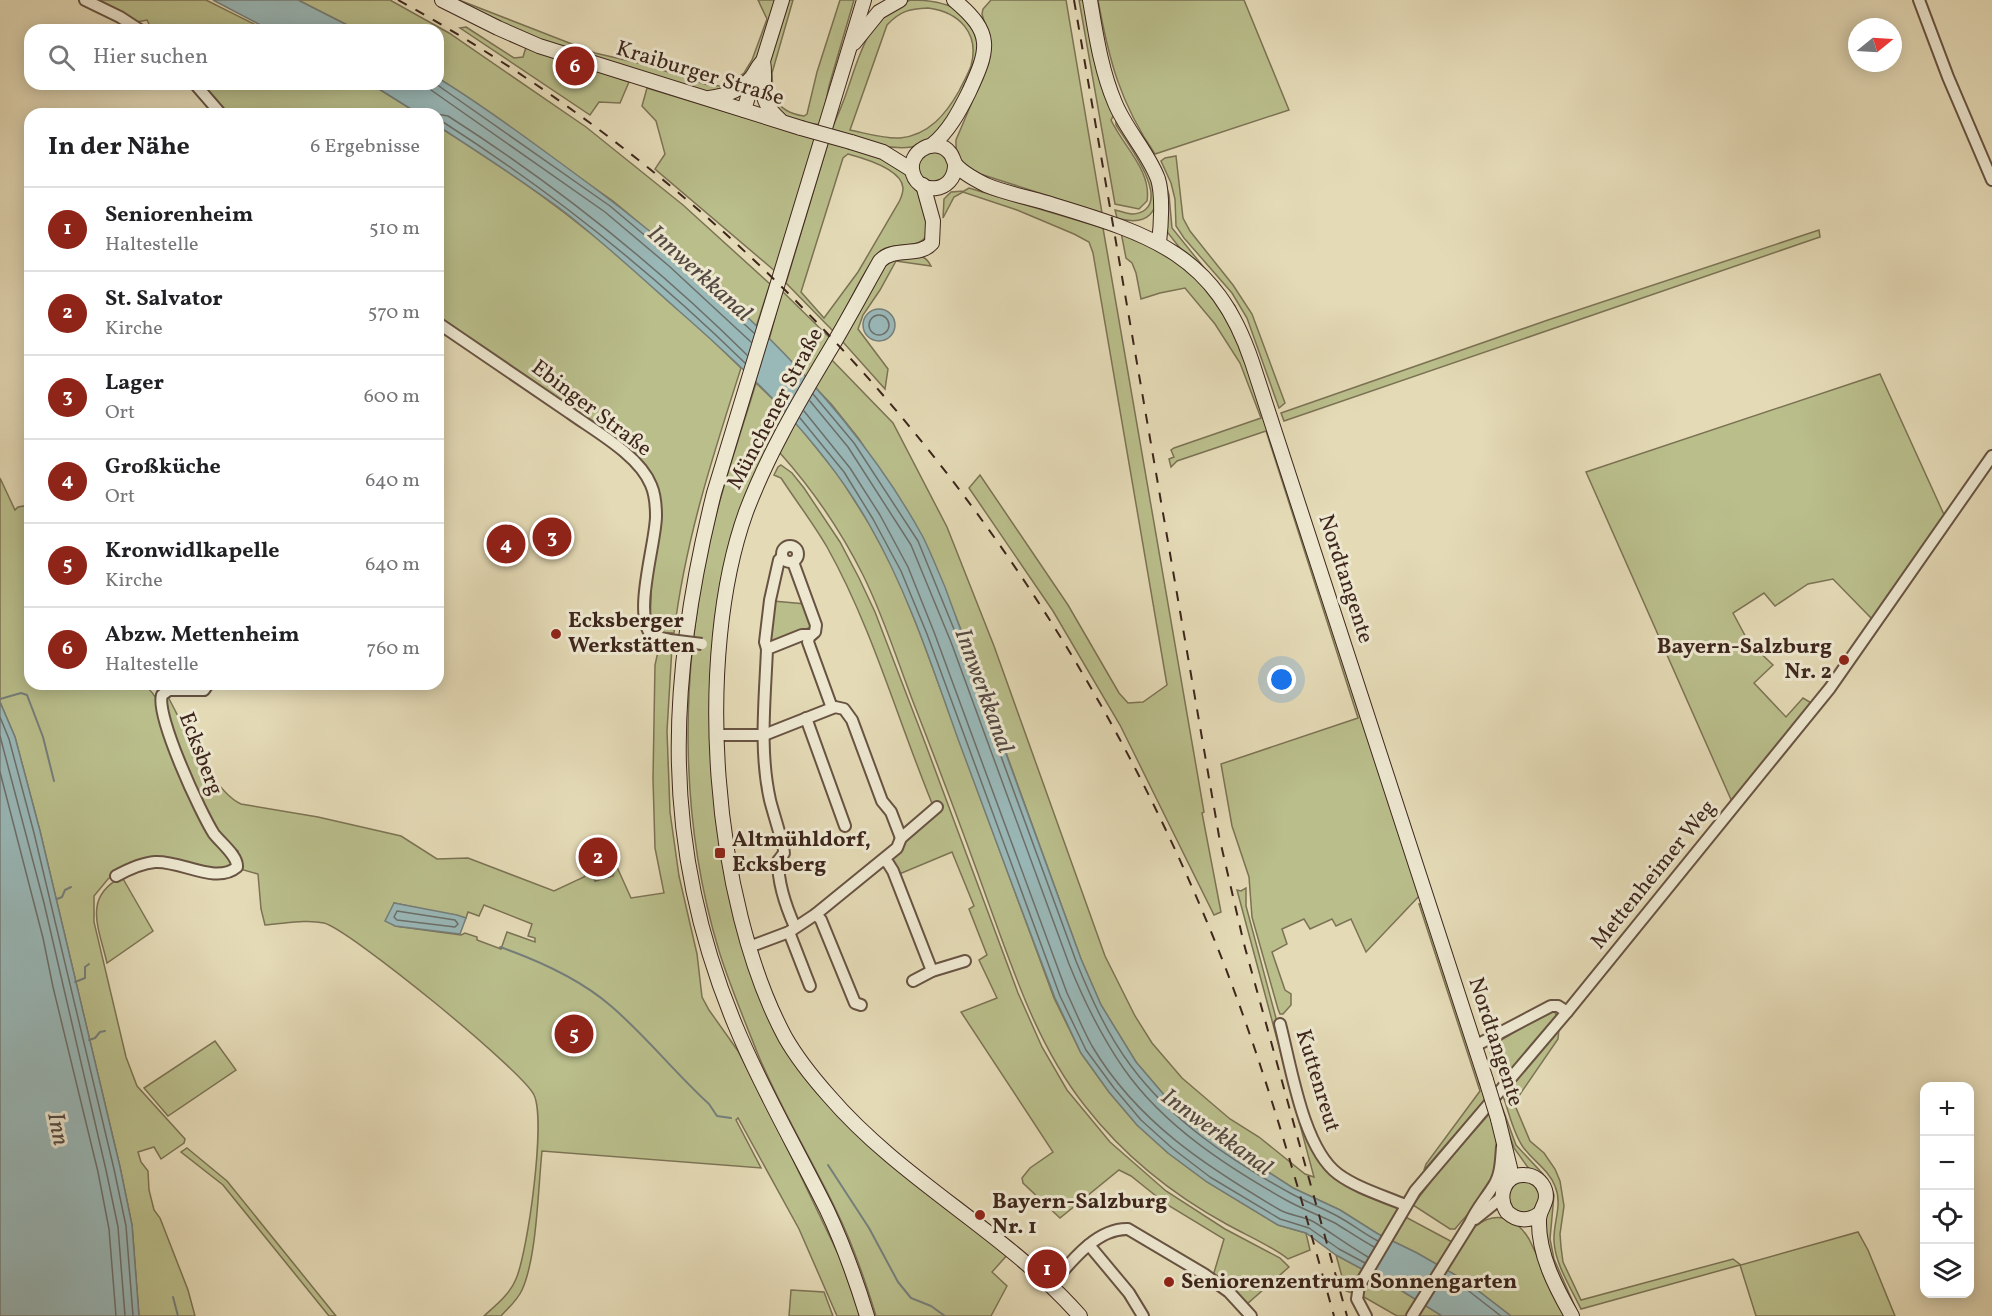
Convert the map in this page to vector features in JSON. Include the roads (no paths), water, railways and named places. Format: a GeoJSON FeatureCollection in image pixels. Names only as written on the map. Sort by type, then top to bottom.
{"type":"FeatureCollection","features":[{"type":"Feature","properties":{"kind":"main road","name":"Kraiburger Straße"},"geometry":{"type":"LineString","coordinates":[[442,0],[455,4],[539,46],[883,152],[912,170]]}},
{"type":"Feature","properties":{"kind":"main road"},"geometry":{"type":"LineString","coordinates":[[748,111],[760,64],[782,0]]}},
{"type":"Feature","properties":{"kind":"main road"},"geometry":{"type":"LineString","coordinates":[[864,0],[859,7],[850,47],[769,308],[699,550],[689,612],[678,713],[677,765],[680,818],[687,865],[697,911],[718,982],[752,1064],[828,1212],[853,1272],[867,1316]]}},
{"type":"Feature","properties":{"kind":"main road"},"geometry":{"type":"LineString","coordinates":[[850,47],[879,12],[900,0]]}},
{"type":"Feature","properties":{"kind":"main road"},"geometry":{"type":"LineString","coordinates":[[1090,0],[1104,74],[1120,115],[1157,178],[1161,195],[1159,243]]}},
{"type":"Feature","properties":{"kind":"main road"},"geometry":{"type":"LineString","coordinates":[[922,185],[932,188],[945,185],[954,174],[956,120],[985,52],[984,39],[977,21],[954,2]]}},
{"type":"Feature","properties":{"kind":"main road"},"geometry":{"type":"LineString","coordinates":[[760,64],[762,91],[767,106],[782,122]]}},
{"type":"Feature","properties":{"kind":"main road"},"geometry":{"type":"LineString","coordinates":[[707,98],[738,89],[751,78],[760,64]]}},
{"type":"Feature","properties":{"kind":"main road"},"geometry":{"type":"LineString","coordinates":[[748,111],[762,91]]}},
{"type":"Feature","properties":{"kind":"main road"},"geometry":{"type":"LineString","coordinates":[[933,221],[922,185],[912,170],[914,159],[956,120]]}},
{"type":"Feature","properties":{"kind":"main road","name":"Kraiburger Straße"},"geometry":{"type":"LineString","coordinates":[[883,152],[926,148]]}},
{"type":"Feature","properties":{"kind":"main road"},"geometry":{"type":"LineString","coordinates":[[926,148],[944,148],[953,160]]}},
{"type":"Feature","properties":{"kind":"main road","name":"Nordtangente"},"geometry":{"type":"LineString","coordinates":[[953,160],[984,184]]}},
{"type":"Feature","properties":{"kind":"main road","name":"Nordtangente"},"geometry":{"type":"LineString","coordinates":[[945,185],[984,184],[1073,211],[1146,237],[1178,254],[1213,286],[1228,308],[1246,344],[1475,1046],[1503,1133],[1510,1179]]}},
{"type":"Feature","properties":{"kind":"main road","name":"Münchener Straße"},"geometry":{"type":"LineString","coordinates":[[945,185],[934,209],[932,243],[927,248],[889,254],[880,261],[777,443],[747,511],[738,538],[723,612],[719,645],[717,735],[729,862],[749,947],[763,988],[791,1046],[802,1063],[837,1105],[882,1149],[1051,1285],[1080,1316]]}},
{"type":"Feature","properties":{"kind":"main road"},"geometry":{"type":"LineString","coordinates":[[1146,237],[1160,208]]}},
{"type":"Feature","properties":{"kind":"main road","name":"Nordtangente"},"geometry":{"type":"LineString","coordinates":[[1503,1133],[1527,1175],[1536,1178],[1545,1191],[1545,1206],[1539,1214],[1539,1224],[1546,1260]]}},
{"type":"Feature","properties":{"kind":"main road"},"geometry":{"type":"LineString","coordinates":[[1507,1212],[1502,1191],[1510,1179],[1527,1175]]}},
{"type":"Feature","properties":{"kind":"main road","name":"Nordtangente"},"geometry":{"type":"LineString","coordinates":[[1507,1212],[1520,1219],[1531,1233],[1546,1260],[1559,1294],[1572,1316]]}},
{"type":"Feature","properties":{"kind":"main road"},"geometry":{"type":"LineString","coordinates":[[1520,1219],[1530,1219],[1539,1214]]}},
{"type":"Feature","properties":{"kind":"street"},"geometry":{"type":"LineString","coordinates":[[86,0],[131,24]]}},
{"type":"Feature","properties":{"kind":"street"},"geometry":{"type":"LineString","coordinates":[[1919,0],[1956,98],[1992,180]]}},
{"type":"Feature","properties":{"kind":"street"},"geometry":{"type":"LineString","coordinates":[[200,90],[216,108]]}},
{"type":"Feature","properties":{"kind":"street","name":"Ebinger Straße"},"geometry":{"type":"LineString","coordinates":[[444,327],[620,449],[646,476],[653,493],[656,517],[647,570],[645,625],[652,636],[719,645]]}},
{"type":"Feature","properties":{"kind":"street","name":"Mettenheimer Weg"},"geometry":{"type":"LineString","coordinates":[[1366,1316],[1357,1299],[1361,1279],[1414,1191],[1568,1012],[1830,688],[1992,456]]}},
{"type":"Feature","properties":{"kind":"street"},"geometry":{"type":"LineString","coordinates":[[810,986],[780,883],[778,861],[784,853],[784,848],[768,790],[764,735],[767,649],[765,642],[770,600],[779,560],[788,560],[816,625],[815,632],[808,642],[832,708]]}},
{"type":"Feature","properties":{"kind":"street"},"geometry":{"type":"LineString","coordinates":[[767,649],[802,635],[811,635]]}},
{"type":"Feature","properties":{"kind":"street","name":"Ecksberg"},"geometry":{"type":"LineString","coordinates":[[116,876],[155,862],[172,863],[214,873],[230,872],[237,867],[235,858],[215,835],[198,805],[179,760],[161,705],[160,699],[165,692],[204,690]]}},
{"type":"Feature","properties":{"kind":"street"},"geometry":{"type":"LineString","coordinates":[[717,735],[764,735],[832,708],[844,709],[849,715],[882,801],[891,812],[901,838],[899,846],[816,914],[792,929],[749,947]]}},
{"type":"Feature","properties":{"kind":"street"},"geometry":{"type":"LineString","coordinates":[[806,718],[845,826]]}},
{"type":"Feature","properties":{"kind":"street"},"geometry":{"type":"LineString","coordinates":[[901,838],[937,807]]}},
{"type":"Feature","properties":{"kind":"street"},"geometry":{"type":"LineString","coordinates":[[883,860],[893,871],[933,971]]}},
{"type":"Feature","properties":{"kind":"street"},"geometry":{"type":"LineString","coordinates":[[816,914],[821,920],[855,1003],[861,1005]]}},
{"type":"Feature","properties":{"kind":"street"},"geometry":{"type":"LineString","coordinates":[[914,981],[933,971],[965,961]]}},
{"type":"Feature","properties":{"kind":"street"},"geometry":{"type":"LineString","coordinates":[[1475,1046],[1551,1006],[1558,1006],[1568,1012]]}},
{"type":"Feature","properties":{"kind":"street","name":"Kuttenreut"},"geometry":{"type":"LineString","coordinates":[[1280,1024],[1305,1120],[1324,1161],[1344,1178],[1405,1205]]}},
{"type":"Feature","properties":{"kind":"street"},"geometry":{"type":"LineString","coordinates":[[1412,1316],[1470,1223],[1475,1210],[1495,1184],[1500,1166],[1503,1133]]}},
{"type":"Feature","properties":{"kind":"street"},"geometry":{"type":"LineString","coordinates":[[1470,1223],[1502,1198]]}},
{"type":"Feature","properties":{"kind":"street"},"geometry":{"type":"LineString","coordinates":[[1470,1223],[1494,1213],[1507,1212]]}},
{"type":"Feature","properties":{"kind":"street"},"geometry":{"type":"LineString","coordinates":[[1051,1285],[1089,1245],[1114,1230],[1133,1230],[1229,1292],[1251,1316]]}},
{"type":"Feature","properties":{"kind":"street"},"geometry":{"type":"LineString","coordinates":[[1089,1245],[1129,1293],[1143,1316]]}},
{"type":"Feature","properties":{"kind":"water"},"geometry":{"type":"Polygon","coordinates":[[[213,0],[298,0],[345,24],[259,24],[213,0]]]}},
{"type":"Feature","properties":{"kind":"water","name":"Innwerkkanal"},"geometry":{"type":"Polygon","coordinates":[[[444,82],[470,98],[613,202],[664,243],[763,332],[809,380],[890,482],[923,537],[945,587],[1081,959],[1101,1005],[1136,1062],[1171,1103],[1198,1127],[1293,1188],[1340,1210],[1378,1234],[1464,1280],[1511,1316],[1442,1316],[1399,1289],[1336,1255],[1306,1233],[1278,1225],[1207,1182],[1168,1153],[1137,1125],[1109,1092],[1081,1053],[1055,998],[929,657],[896,576],[869,524],[830,465],[758,384],[595,237],[535,190],[444,130],[444,108],[409,108],[381,90],[444,90],[444,82]]]}},
{"type":"Feature","properties":{"kind":"water"},"geometry":{"type":"Polygon","coordinates":[[[879,309],[890,314],[895,325],[890,336],[879,341],[868,336],[863,325],[868,314],[879,309]]]}},
{"type":"Feature","properties":{"kind":"water","name":"Inn"},"geometry":{"type":"Polygon","coordinates":[[[0,702],[15,737],[40,831],[120,1167],[132,1225],[139,1316],[0,1316],[0,702]]]}},
{"type":"Feature","properties":{"kind":"water"},"geometry":{"type":"Polygon","coordinates":[[[394,903],[466,918],[460,934],[395,926],[385,921],[394,903]]]}},
{"type":"Feature","properties":{"kind":"waterway"},"geometry":{"type":"LineString","coordinates":[[0,699],[21,693],[27,695],[43,737],[54,781]]}},
{"type":"Feature","properties":{"kind":"waterway"},"geometry":{"type":"LineString","coordinates":[[57,899],[71,887]]}},
{"type":"Feature","properties":{"kind":"waterway"},"geometry":{"type":"LineString","coordinates":[[500,947],[558,972],[599,997],[636,1030],[709,1104],[717,1116],[731,1118]]}},
{"type":"Feature","properties":{"kind":"waterway"},"geometry":{"type":"LineString","coordinates":[[75,982],[85,978],[85,967],[89,964]]}},
{"type":"Feature","properties":{"kind":"waterway"},"geometry":{"type":"LineString","coordinates":[[89,1040],[105,1031]]}},
{"type":"Feature","properties":{"kind":"waterway"},"geometry":{"type":"LineString","coordinates":[[828,1165],[869,1228],[898,1282],[911,1298],[931,1306],[945,1316]]}},
{"type":"Feature","properties":{"kind":"waterway"},"geometry":{"type":"LineString","coordinates":[[173,1297],[178,1316]]}},
{"type":"Feature","properties":{"kind":"railway"},"geometry":{"type":"LineString","coordinates":[[398,0],[437,24]]}},
{"type":"Feature","properties":{"kind":"railway"},"geometry":{"type":"LineString","coordinates":[[1074,0],[1219,836],[1244,944],[1347,1316]]}},
{"type":"Feature","properties":{"kind":"railway"},"geometry":{"type":"LineString","coordinates":[[444,28],[533,83],[660,177],[777,282],[884,397],[982,520],[1069,652],[1146,790],[1212,934],[1264,1075],[1334,1316]]}},
{"type":"Feature","properties":{"kind":"place","name":"Abzw. Mettenheim"},"geometry":{"type":"Point","coordinates":[575,66]}},
{"type":"Feature","properties":{"kind":"place","name":"Lager"},"geometry":{"type":"Point","coordinates":[552,537]}},
{"type":"Feature","properties":{"kind":"place","name":"Großküche"},"geometry":{"type":"Point","coordinates":[506,544]}},
{"type":"Feature","properties":{"kind":"place","name":"Ecksberger Werkstätten"},"geometry":{"type":"Point","coordinates":[556,634]}},
{"type":"Feature","properties":{"kind":"place","name":"Bayern-Salzburg Nr. 2"},"geometry":{"type":"Point","coordinates":[1844,660]}},
{"type":"Feature","properties":{"kind":"place","name":"Altmühldorf, Ecksberg"},"geometry":{"type":"Point","coordinates":[720,853]}},
{"type":"Feature","properties":{"kind":"place","name":"St. Salvator"},"geometry":{"type":"Point","coordinates":[598,857]}},
{"type":"Feature","properties":{"kind":"place","name":"Kronwidlkapelle"},"geometry":{"type":"Point","coordinates":[574,1034]}},
{"type":"Feature","properties":{"kind":"place","name":"Bayern-Salzburg Nr. 1"},"geometry":{"type":"Point","coordinates":[980,1215]}},
{"type":"Feature","properties":{"kind":"place","name":"Seniorenheim"},"geometry":{"type":"Point","coordinates":[1047,1269]}},
{"type":"Feature","properties":{"kind":"place","name":"Seniorenzentrum Sonnengarten"},"geometry":{"type":"Point","coordinates":[1169,1282]}}]}
